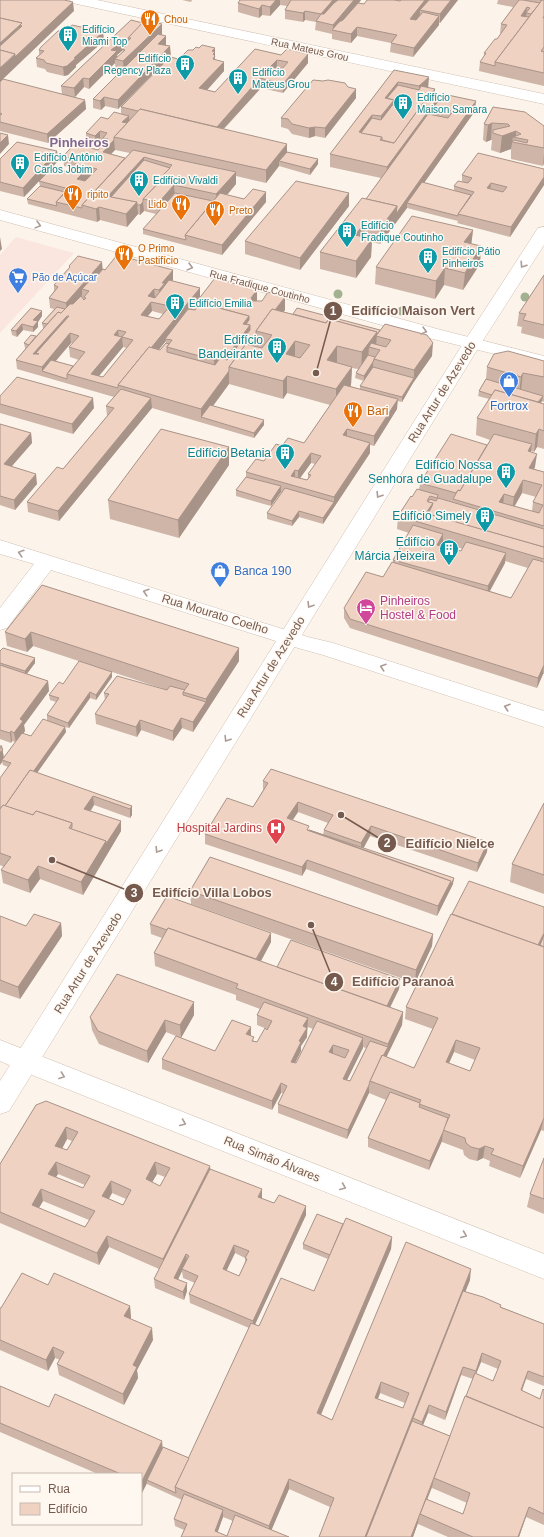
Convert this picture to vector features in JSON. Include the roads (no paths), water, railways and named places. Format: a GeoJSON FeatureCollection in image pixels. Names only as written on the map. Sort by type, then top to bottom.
{"type":"FeatureCollection","features":[{"type":"Feature","properties":{"kind":"street","name":"Rua Mateus Grou"},"geometry":{"type":"LineString","coordinates":[[76,0],[544,98]]}},
{"type":"Feature","properties":{"kind":"street","name":"Rua Fradique Coutinho"},"geometry":{"type":"LineString","coordinates":[[0,215],[435,334],[473,342],[544,361]]}},
{"type":"Feature","properties":{"kind":"street","name":"Rua Artur de Azevedo"},"geometry":{"type":"LineString","coordinates":[[0,1103],[473,342],[544,232]]}},
{"type":"Feature","properties":{"kind":"street","name":"Rua Mourato Coelho"},"geometry":{"type":"LineString","coordinates":[[0,547],[290,637],[544,719]]}},
{"type":"Feature","properties":{"kind":"street"},"geometry":{"type":"LineString","coordinates":[[0,623],[47,561]]}},
{"type":"Feature","properties":{"kind":"street","name":"Rua Simão Álvares"},"geometry":{"type":"LineString","coordinates":[[0,1050],[544,1268]]}},
{"type":"Feature","properties":{"kind":"place","name":"Chou"},"geometry":{"type":"Point","coordinates":[150,36]}},
{"type":"Feature","properties":{"kind":"place","name":"Edifício Miami Top"},"geometry":{"type":"Point","coordinates":[68,52]}},
{"type":"Feature","properties":{"kind":"place","name":"Edifício Regency Plaza"},"geometry":{"type":"Point","coordinates":[185,81]}},
{"type":"Feature","properties":{"kind":"place","name":"Edifício Mateus Grou"},"geometry":{"type":"Point","coordinates":[238,95]}},
{"type":"Feature","properties":{"kind":"place","name":"Edifício Maison Samara"},"geometry":{"type":"Point","coordinates":[403,120]}},
{"type":"Feature","properties":{"kind":"place","name":"Edifício Antônio Carlos Jobim"},"geometry":{"type":"Point","coordinates":[20,180]}},
{"type":"Feature","properties":{"kind":"place","name":"Edifício Vivaldi"},"geometry":{"type":"Point","coordinates":[139,197]}},
{"type":"Feature","properties":{"kind":"place","name":"ripito"},"geometry":{"type":"Point","coordinates":[73,211]}},
{"type":"Feature","properties":{"kind":"place","name":"Lido"},"geometry":{"type":"Point","coordinates":[181,221]}},
{"type":"Feature","properties":{"kind":"place","name":"Preto"},"geometry":{"type":"Point","coordinates":[215,227]}},
{"type":"Feature","properties":{"kind":"place","name":"Edifício Fradique Coutinho"},"geometry":{"type":"Point","coordinates":[347,248]}},
{"type":"Feature","properties":{"kind":"place","name":"O Primo Pastifício"},"geometry":{"type":"Point","coordinates":[124,271]}},
{"type":"Feature","properties":{"kind":"place","name":"Edifício Pátio Pinheiros"},"geometry":{"type":"Point","coordinates":[428,274]}},
{"type":"Feature","properties":{"kind":"place","name":"Pão de Açúcar"},"geometry":{"type":"Point","coordinates":[18,294]}},
{"type":"Feature","properties":{"kind":"place","name":"Edifício Emilia"},"geometry":{"type":"Point","coordinates":[175,320]}},
{"type":"Feature","properties":{"kind":"place","name":"Edifício Bandeirante"},"geometry":{"type":"Point","coordinates":[277,364]}},
{"type":"Feature","properties":{"kind":"place","name":"Edifício Maison Vert"},"geometry":{"type":"Point","coordinates":[316,373]}},
{"type":"Feature","properties":{"kind":"place","name":"Fortrox"},"geometry":{"type":"Point","coordinates":[509,398]}},
{"type":"Feature","properties":{"kind":"place","name":"Bari"},"geometry":{"type":"Point","coordinates":[353,428]}},
{"type":"Feature","properties":{"kind":"place","name":"Edifício Betania"},"geometry":{"type":"Point","coordinates":[285,470]}},
{"type":"Feature","properties":{"kind":"place","name":"Edifício Nossa Senhora de Guadalupe"},"geometry":{"type":"Point","coordinates":[506,489]}},
{"type":"Feature","properties":{"kind":"place","name":"Edifício Simely"},"geometry":{"type":"Point","coordinates":[485,533]}},
{"type":"Feature","properties":{"kind":"place","name":"Edifício Márcia Teixeira"},"geometry":{"type":"Point","coordinates":[449,566]}},
{"type":"Feature","properties":{"kind":"place","name":"Banca 190"},"geometry":{"type":"Point","coordinates":[220,588]}},
{"type":"Feature","properties":{"kind":"place","name":"Pinheiros Hostel & Food"},"geometry":{"type":"Point","coordinates":[366,625]}},
{"type":"Feature","properties":{"kind":"place","name":"Edifício Nielce"},"geometry":{"type":"Point","coordinates":[341,815]}},
{"type":"Feature","properties":{"kind":"place","name":"Hospital Jardins"},"geometry":{"type":"Point","coordinates":[276,845]}},
{"type":"Feature","properties":{"kind":"place","name":"Edifício Villa Lobos"},"geometry":{"type":"Point","coordinates":[52,860]}},
{"type":"Feature","properties":{"kind":"place","name":"Edifício Paranoá"},"geometry":{"type":"Point","coordinates":[311,925]}},
{"type":"Feature","properties":{"kind":"district","name":"Pinheiros"},"geometry":{"type":"Point","coordinates":[79,142]}}]}
